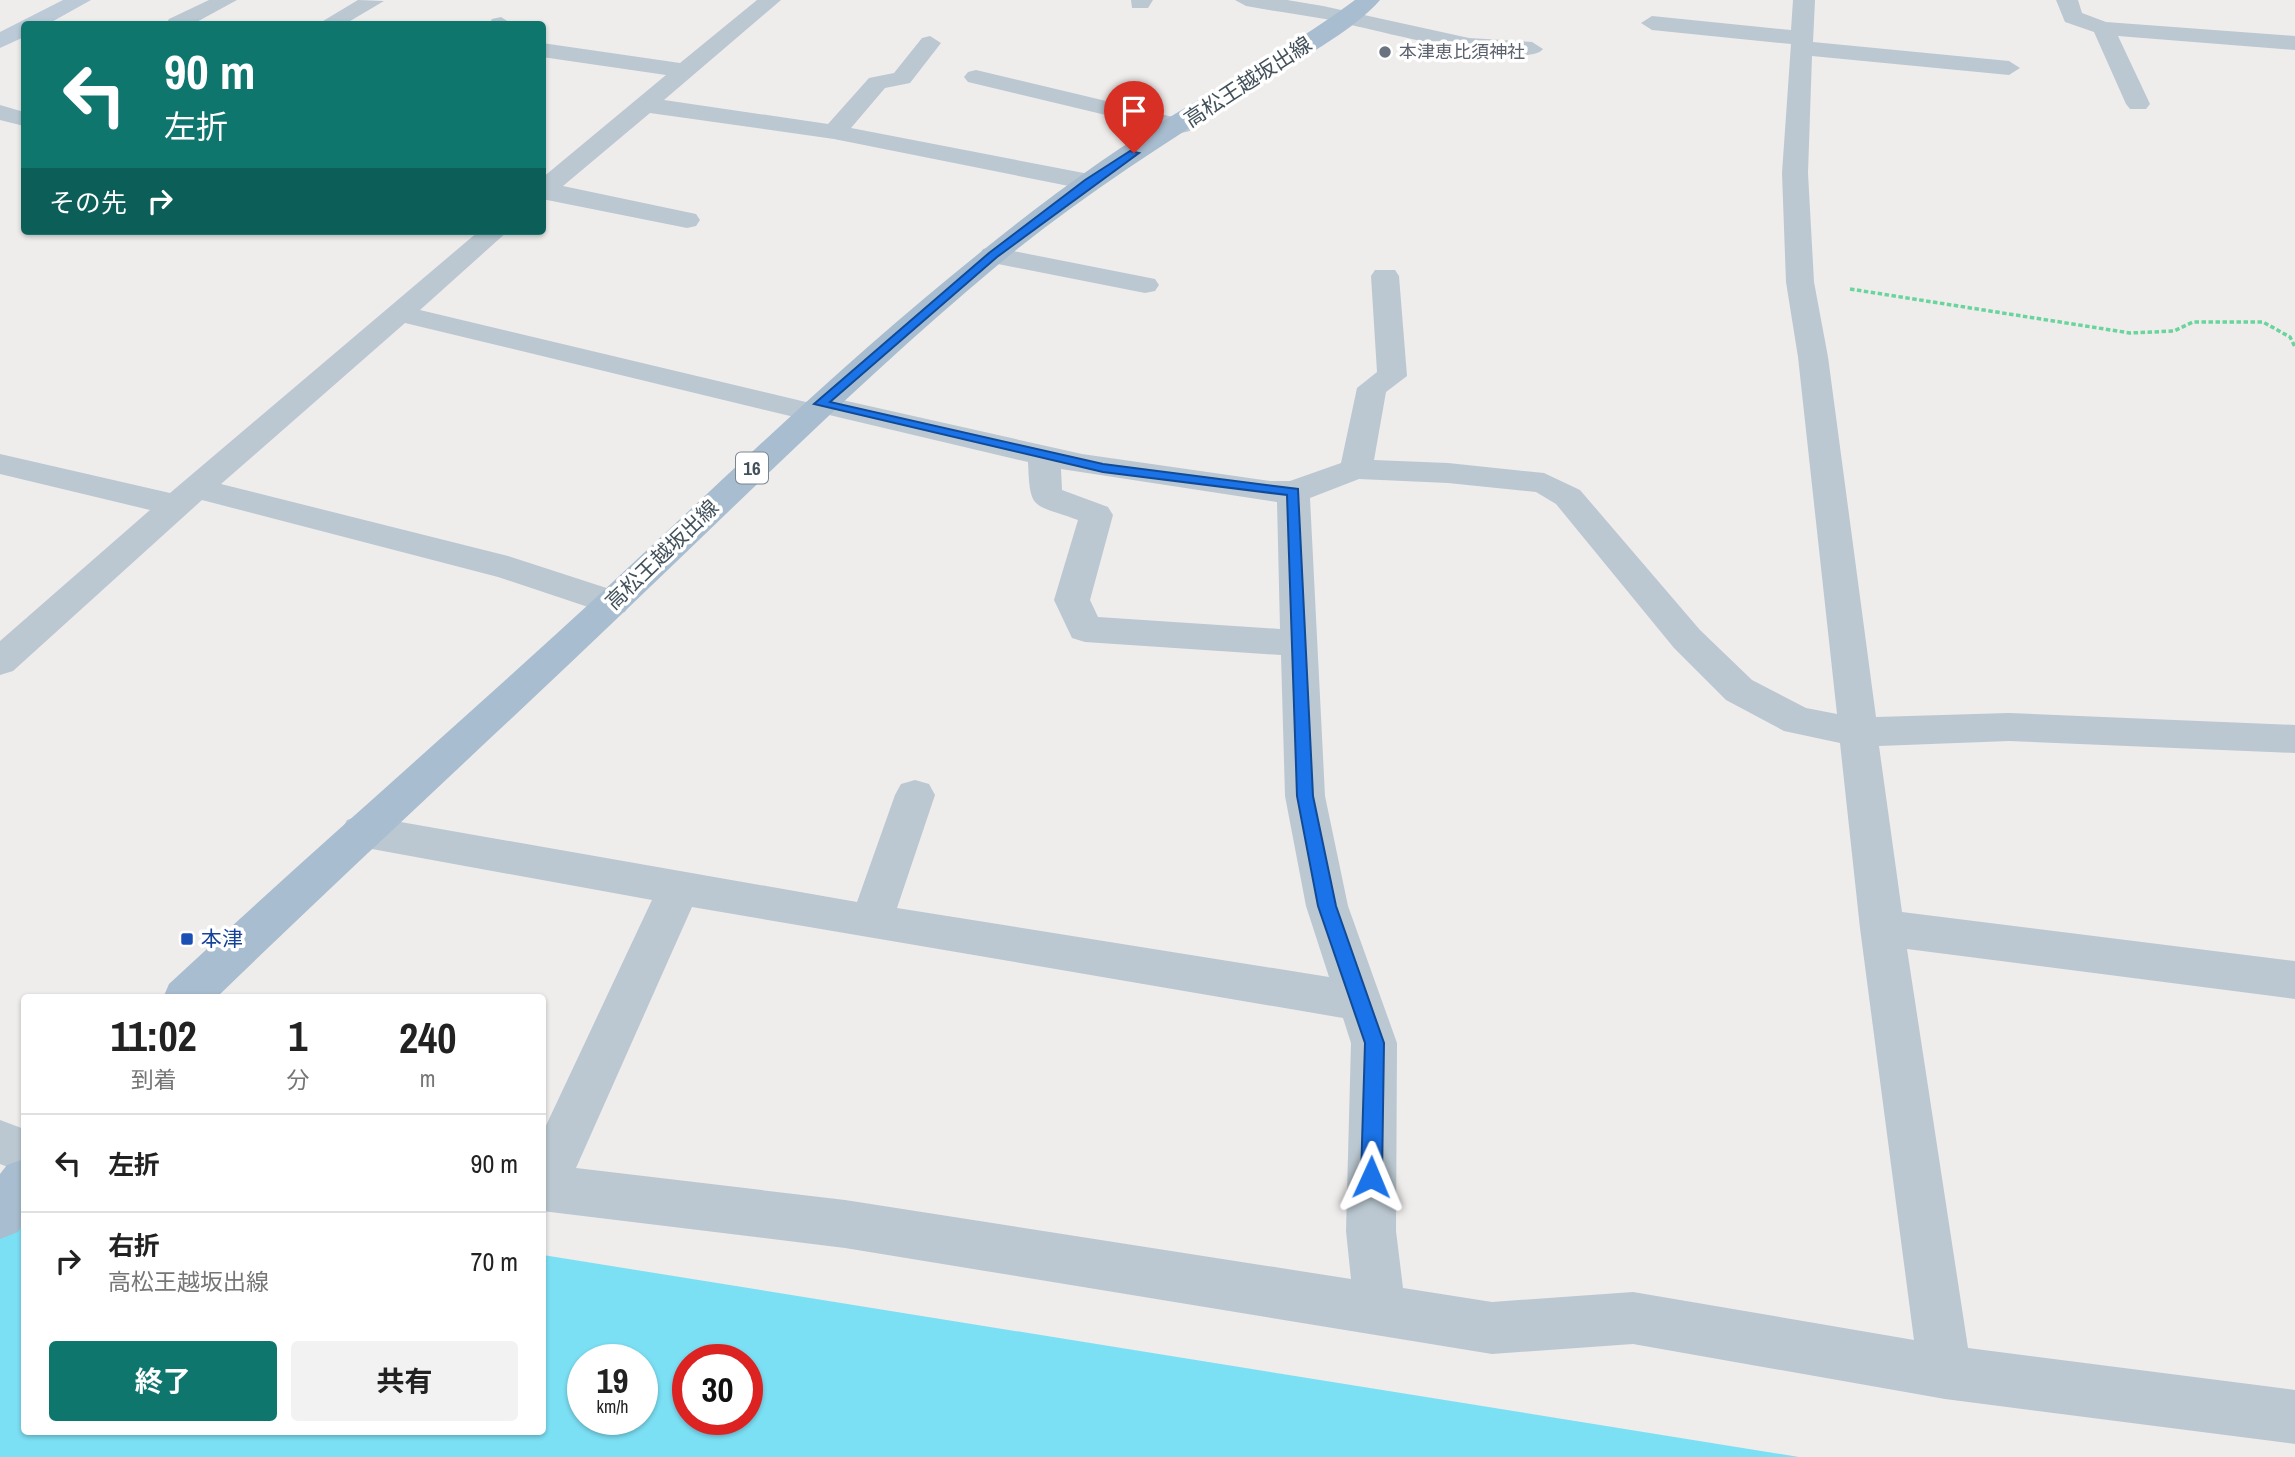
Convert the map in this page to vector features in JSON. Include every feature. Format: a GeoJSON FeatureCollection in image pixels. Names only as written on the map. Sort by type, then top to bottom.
{"type":"FeatureCollection","features":[{"type":"Feature","properties":{"kind":"main road","name":"高松王越坂出線"},"geometry":{"type":"LineString","coordinates":[[189,994],[361,831],[612,603],[816,408],[993,255],[1089,182],[1181,126],[1357,8]]}},
{"type":"Feature","properties":{"kind":"street"},"geometry":{"type":"LineString","coordinates":[[38,21],[80,0]]}},
{"type":"Feature","properties":{"kind":"street"},"geometry":{"type":"LineString","coordinates":[[183,21],[226,0]]}},
{"type":"Feature","properties":{"kind":"street"},"geometry":{"type":"LineString","coordinates":[[336,21],[373,1],[369,0]]}},
{"type":"Feature","properties":{"kind":"street"},"geometry":{"type":"LineString","coordinates":[[741,0],[768,2]]}},
{"type":"Feature","properties":{"kind":"street"},"geometry":{"type":"LineString","coordinates":[[1246,0],[1357,8],[1469,45],[1532,49]]}},
{"type":"Feature","properties":{"kind":"street"},"geometry":{"type":"LineString","coordinates":[[1804,0],[1795,173],[1800,282],[1813,357],[1882,928],[1945,1372]]}},
{"type":"Feature","properties":{"kind":"street"},"geometry":{"type":"LineString","coordinates":[[2067,0],[2073,17],[2104,28],[2295,43]]}},
{"type":"Feature","properties":{"kind":"street"},"geometry":{"type":"LineString","coordinates":[[546,189],[768,2]]}},
{"type":"Feature","properties":{"kind":"street"},"geometry":{"type":"LineString","coordinates":[[1652,23],[2009,68]]}},
{"type":"Feature","properties":{"kind":"street"},"geometry":{"type":"LineString","coordinates":[[2104,28],[2138,104]]}},
{"type":"Feature","properties":{"kind":"street"},"geometry":{"type":"LineString","coordinates":[[0,41],[21,30]]}},
{"type":"Feature","properties":{"kind":"street"},"geometry":{"type":"LineString","coordinates":[[834,132],[877,83],[902,78],[930,43]]}},
{"type":"Feature","properties":{"kind":"street"},"geometry":{"type":"LineString","coordinates":[[546,51],[685,71]]}},
{"type":"Feature","properties":{"kind":"street"},"geometry":{"type":"LineString","coordinates":[[565,72],[584,57]]}},
{"type":"Feature","properties":{"kind":"street"},"geometry":{"type":"LineString","coordinates":[[976,77],[1181,126]]}},
{"type":"Feature","properties":{"kind":"street"},"geometry":{"type":"LineString","coordinates":[[647,105],[834,132],[973,157],[1089,182]]}},
{"type":"Feature","properties":{"kind":"street"},"geometry":{"type":"LineString","coordinates":[[0,112],[21,118]]}},
{"type":"Feature","properties":{"kind":"street"},"geometry":{"type":"LineString","coordinates":[[546,192],[687,220]]}},
{"type":"Feature","properties":{"kind":"street"},"geometry":{"type":"LineString","coordinates":[[0,662],[186,496],[490,235]]}},
{"type":"Feature","properties":{"kind":"street"},"geometry":{"type":"LineString","coordinates":[[993,255],[1145,285]]}},
{"type":"Feature","properties":{"kind":"street"},"geometry":{"type":"LineString","coordinates":[[1356,469],[1372,388],[1392,376],[1385,276]]}},
{"type":"Feature","properties":{"kind":"street"},"geometry":{"type":"LineString","coordinates":[[397,313],[816,408],[1124,472],[1293,492],[1356,469],[1448,473],[1544,484],[1568,497],[1630,567],[1687,639],[1739,690],[1798,721],[1858,732],[2009,727],[2295,739]]}},
{"type":"Feature","properties":{"kind":"street"},"geometry":{"type":"LineString","coordinates":[[1044,456],[1046,496],[1096,515],[1072,600],[1085,629],[1299,643]]}},
{"type":"Feature","properties":{"kind":"street"},"geometry":{"type":"LineString","coordinates":[[0,464],[186,496],[508,568],[612,603]]}},
{"type":"Feature","properties":{"kind":"street"},"geometry":{"type":"LineString","coordinates":[[1293,492],[1305,796],[1327,906],[1374,1043],[1370,1231],[1380,1309]]}},
{"type":"Feature","properties":{"kind":"street"},"geometry":{"type":"LineString","coordinates":[[871,922],[915,795]]}},
{"type":"Feature","properties":{"kind":"street"},"geometry":{"type":"LineString","coordinates":[[361,831],[871,922],[1361,1002]]}},
{"type":"Feature","properties":{"kind":"street"},"geometry":{"type":"LineString","coordinates":[[546,1180],[679,888]]}},
{"type":"Feature","properties":{"kind":"street"},"geometry":{"type":"LineString","coordinates":[[1882,928],[2295,980]]}},
{"type":"Feature","properties":{"kind":"street"},"geometry":{"type":"LineString","coordinates":[[0,1142],[21,1150]]}},
{"type":"Feature","properties":{"kind":"street"},"geometry":{"type":"LineString","coordinates":[[546,1187],[845,1224],[1492,1328],[1633,1318],[1945,1372],[2295,1417]]}},
{"type":"Feature","properties":{"kind":"path"},"geometry":{"type":"LineString","coordinates":[[1800,282],[2130,333],[2175,331],[2193,322],[2263,322],[2292,338],[2295,348]]}},
{"type":"Feature","properties":{"kind":"water"},"geometry":{"type":"Polygon","coordinates":[[[0,1217],[21,1223],[21,1435],[546,1435],[546,1255],[1799,1457],[0,1457],[0,1217]]]}},
{"type":"Feature","properties":{"kind":"place","name":"本津恵比須神社"},"geometry":{"type":"Point","coordinates":[1385,52]}},
{"type":"Feature","properties":{"kind":"place","name":"本津"},"geometry":{"type":"Point","coordinates":[187,939]}},
{"type":"Feature","properties":{"kind":"route"},"geometry":{"type":"LineString","coordinates":[[1134,153],[1089,182],[993,255],[820,404],[1124,472],[1293,492],[1305,796],[1327,906],[1374,1043],[1371,1177]]}}]}
